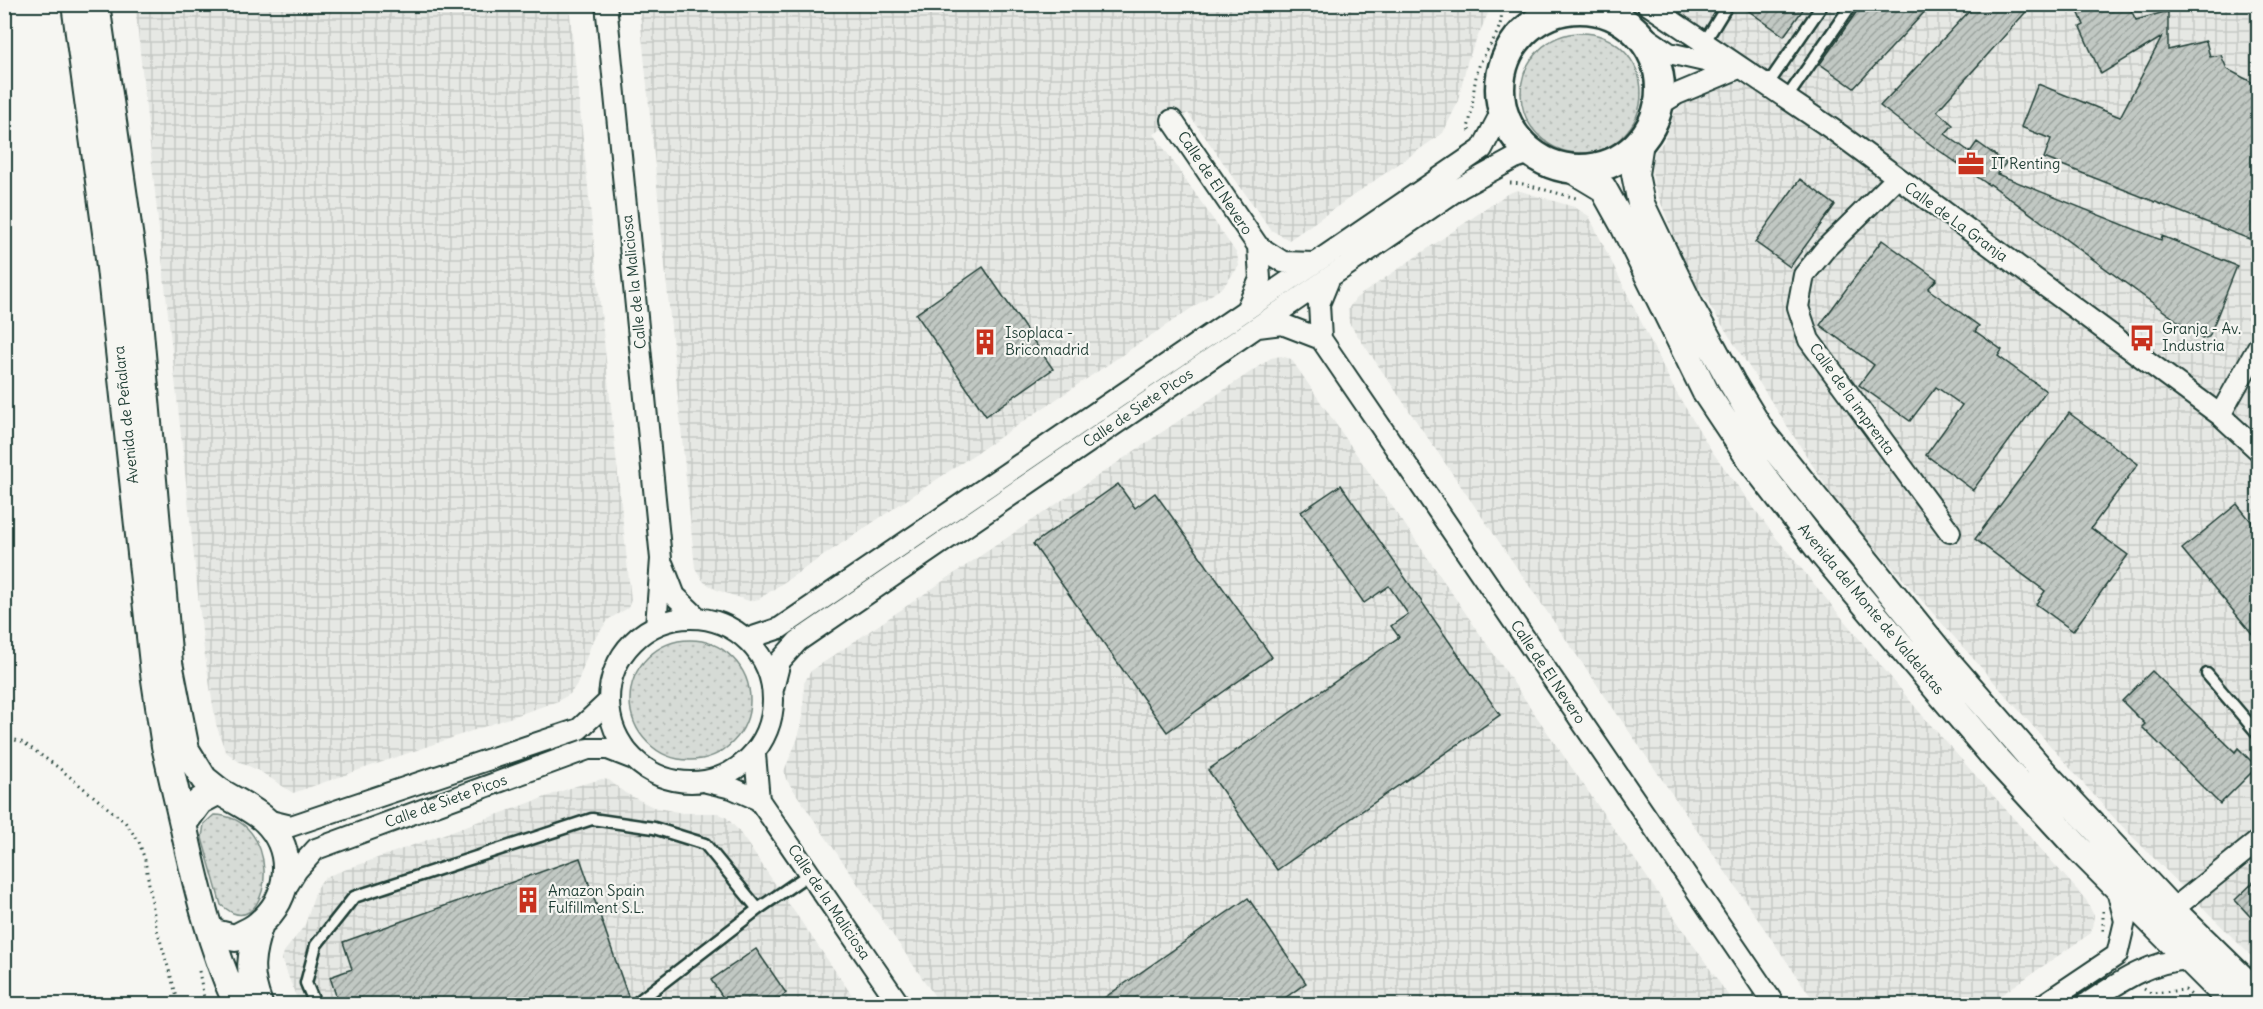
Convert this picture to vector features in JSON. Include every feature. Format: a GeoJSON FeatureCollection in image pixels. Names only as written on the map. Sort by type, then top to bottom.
{"type":"FeatureCollection","features":[{"type":"Feature","properties":{"kind":"main road"},"geometry":{"type":"LineString","coordinates":[[1580,7],[1610,14],[1640,17],[1660,78],[1659,105],[1652,125],[1640,142],[1621,159],[1598,168],[1573,170],[1550,165],[1530,153],[1513,134],[1502,111],[1499,89],[1502,66],[1525,17],[1580,7]]}},
{"type":"Feature","properties":{"kind":"street","name":"Avenida de Peñalara"},"geometry":{"type":"LineString","coordinates":[[75,4],[107,240],[154,673],[165,746],[183,824]]}},
{"type":"Feature","properties":{"kind":"street","name":"Avenida de Peñalara"},"geometry":{"type":"LineString","coordinates":[[96,4],[136,286],[169,663],[186,750],[204,779],[219,791]]}},
{"type":"Feature","properties":{"kind":"street"},"geometry":{"type":"LineString","coordinates":[[102,43],[107,4]]}},
{"type":"Feature","properties":{"kind":"street","name":"Calle de la Maliciosa"},"geometry":{"type":"LineString","coordinates":[[606,4],[661,559],[656,626]]}},
{"type":"Feature","properties":{"kind":"street"},"geometry":{"type":"LineString","coordinates":[[1640,17],[1669,53],[1739,68]]}},
{"type":"Feature","properties":{"kind":"street","name":"Calle de La Granja"},"geometry":{"type":"LineString","coordinates":[[1640,17],[1704,43],[1766,87],[1832,129],[2220,415],[2259,450]]}},
{"type":"Feature","properties":{"kind":"street"},"geometry":{"type":"LineString","coordinates":[[1659,105],[1677,94],[1739,68]]}},
{"type":"Feature","properties":{"kind":"street","name":"Calle de Siete Picos"},"geometry":{"type":"LineString","coordinates":[[747,639],[780,628],[1482,149],[1502,111]]}},
{"type":"Feature","properties":{"kind":"street","name":"Calle de El Nevero"},"geometry":{"type":"LineString","coordinates":[[1172,120],[1258,246],[1283,262],[1314,263]]}},
{"type":"Feature","properties":{"kind":"street","name":"Avenida del Monte de Valdelatas"},"geometry":{"type":"LineString","coordinates":[[1640,142],[1635,174],[1641,204],[1691,308],[1763,434],[1945,659],[2044,773],[2172,910],[2259,994]]}},
{"type":"Feature","properties":{"kind":"street","name":"Calle de Siete Picos"},"geometry":{"type":"LineString","coordinates":[[773,689],[780,661],[798,641],[1460,188],[1530,153]]}},
{"type":"Feature","properties":{"kind":"street","name":"Avenida del Monte de Valdelatas"},"geometry":{"type":"LineString","coordinates":[[1573,170],[1604,188],[1706,393],[1750,459],[1823,554],[1997,760],[2116,886],[2234,1005]]}},
{"type":"Feature","properties":{"kind":"street","name":"Calle de la imprenta"},"geometry":{"type":"LineString","coordinates":[[1896,178],[1826,248],[1804,275],[1798,307],[1809,340],[1950,532]]}},
{"type":"Feature","properties":{"kind":"street","name":"Calle de El Nevero"},"geometry":{"type":"LineString","coordinates":[[1246,310],[1260,279],[1258,246]]}},
{"type":"Feature","properties":{"kind":"street"},"geometry":{"type":"LineString","coordinates":[[1256,328],[1282,324],[1321,339],[1319,304],[1330,277]]}},
{"type":"Feature","properties":{"kind":"street","name":"Calle de El Nevero"},"geometry":{"type":"LineString","coordinates":[[1321,339],[1774,1005]]}},
{"type":"Feature","properties":{"kind":"street"},"geometry":{"type":"LineString","coordinates":[[2220,415],[2258,350]]}},
{"type":"Feature","properties":{"kind":"street","name":"Calle de la Maliciosa"},"geometry":{"type":"LineString","coordinates":[[661,559],[675,596],[698,618]]}},
{"type":"Feature","properties":{"kind":"street"},"geometry":{"type":"LineString","coordinates":[[707,782],[733,772],[755,754],[767,734],[773,712],[773,689],[768,670],[759,653],[747,639],[724,625],[698,618],[676,619],[656,626],[636,639],[621,657],[612,678],[609,701],[612,722],[620,742],[633,759],[649,772],[667,780],[687,783],[707,782],[732,788],[759,800]]}},
{"type":"Feature","properties":{"kind":"street","name":"Calle de Siete Picos"},"geometry":{"type":"LineString","coordinates":[[266,820],[291,826],[579,729],[609,701]]}},
{"type":"Feature","properties":{"kind":"street","name":"Calle de Siete Picos"},"geometry":{"type":"LineString","coordinates":[[282,896],[297,870],[315,849],[588,749],[608,749],[633,759]]}},
{"type":"Feature","properties":{"kind":"street","name":"Calle de la Maliciosa"},"geometry":{"type":"LineString","coordinates":[[755,754],[759,800],[899,1005]]}},
{"type":"Feature","properties":{"kind":"street"},"geometry":{"type":"LineString","coordinates":[[237,1005],[225,978],[196,884],[183,824],[200,801],[219,791],[266,820],[283,843],[287,868],[282,896],[260,924],[251,951],[254,990],[260,1005]]}},
{"type":"Feature","properties":{"kind":"street"},"geometry":{"type":"LineString","coordinates":[[2172,910],[2259,841]]}},
{"type":"Feature","properties":{"kind":"street"},"geometry":{"type":"LineString","coordinates":[[2044,1005],[2117,955],[2126,921],[2116,886]]}},
{"type":"Feature","properties":{"kind":"street"},"geometry":{"type":"LineString","coordinates":[[211,932],[235,938],[260,924]]}},
{"type":"Feature","properties":{"kind":"street"},"geometry":{"type":"LineString","coordinates":[[2086,1005],[2130,975],[2173,960],[2189,959]]}},
{"type":"Feature","properties":{"kind":"lane"},"geometry":{"type":"LineString","coordinates":[[1704,43],[1728,4]]}},
{"type":"Feature","properties":{"kind":"lane"},"geometry":{"type":"LineString","coordinates":[[1766,87],[1823,4]]}},
{"type":"Feature","properties":{"kind":"lane"},"geometry":{"type":"LineString","coordinates":[[1786,99],[1852,4]]}},
{"type":"Feature","properties":{"kind":"lane"},"geometry":{"type":"LineString","coordinates":[[2207,674],[2259,734]]}},
{"type":"Feature","properties":{"kind":"lane"},"geometry":{"type":"LineString","coordinates":[[315,1005],[306,983],[316,945],[354,897],[592,819],[654,828],[705,844],[758,909]]}},
{"type":"Feature","properties":{"kind":"lane"},"geometry":{"type":"LineString","coordinates":[[635,1005],[758,909],[809,874]]}},
{"type":"Feature","properties":{"kind":"path"},"geometry":{"type":"LineString","coordinates":[[1482,149],[1468,128],[1473,112],[1474,85],[1480,64],[1498,30],[1503,13],[1500,4]]}},
{"type":"Feature","properties":{"kind":"path"},"geometry":{"type":"LineString","coordinates":[[1495,169],[1502,180],[1583,200]]}},
{"type":"Feature","properties":{"kind":"path"},"geometry":{"type":"LineString","coordinates":[[4,736],[24,743],[126,822],[139,842],[145,860],[156,926],[179,1005]]}},
{"type":"Feature","properties":{"kind":"shaded area"},"geometry":{"type":"Polygon","coordinates":[[[1485,4],[1489,11],[1468,59],[1457,104],[1443,133],[1289,240],[1271,230],[1188,113],[1154,134],[1237,254],[1239,266],[1223,287],[759,599],[749,601],[717,590],[704,582],[695,568],[639,5],[1485,4]]]}},
{"type":"Feature","properties":{"kind":"shaded area"},"geometry":{"type":"Polygon","coordinates":[[[135,5],[569,5],[631,600],[628,608],[609,619],[592,642],[577,684],[570,694],[558,701],[293,793],[225,751],[216,724],[204,650],[135,5]]]}},
{"type":"Feature","properties":{"kind":"shaded area"},"geometry":{"type":"Polygon","coordinates":[[[1665,5],[2258,5],[2258,963],[2115,819],[1840,508],[1688,272],[1654,185],[1651,163],[1655,152],[1664,141],[1677,109],[1691,96],[1727,45],[1665,5]]]}},
{"type":"Feature","properties":{"kind":"shaded area"},"geometry":{"type":"Polygon","coordinates":[[[1581,33],[1604,37],[1624,50],[1637,70],[1641,93],[1637,116],[1624,136],[1604,149],[1581,153],[1558,149],[1538,136],[1525,116],[1521,93],[1525,70],[1538,50],[1558,37],[1581,33]]]}},
{"type":"Feature","properties":{"kind":"shaded area"},"geometry":{"type":"Polygon","coordinates":[[[1517,190],[1574,207],[1589,216],[1673,387],[1711,450],[1773,534],[1921,714],[2086,900],[2094,916],[2091,933],[1988,1004],[1816,1004],[1349,323],[1348,309],[1356,298],[1507,194],[1517,190]]]}},
{"type":"Feature","properties":{"kind":"shaded area"},"geometry":{"type":"Polygon","coordinates":[[[1281,356],[1291,359],[1298,369],[1734,1004],[940,1004],[786,779],[784,771],[798,738],[803,717],[804,683],[811,671],[1271,358],[1281,356]]]}},
{"type":"Feature","properties":{"kind":"shaded area"},"geometry":{"type":"Polygon","coordinates":[[[690,640],[713,644],[733,657],[746,677],[750,700],[746,723],[733,743],[713,756],[690,760],[667,756],[647,743],[634,723],[630,700],[634,677],[647,657],[667,644],[690,640]]]}},
{"type":"Feature","properties":{"kind":"shaded area"},"geometry":{"type":"Polygon","coordinates":[[[602,779],[609,780],[625,793],[653,807],[682,813],[718,813],[727,818],[738,830],[858,1004],[299,1004],[282,960],[284,952],[305,925],[317,887],[325,877],[576,786],[602,779]]]}},
{"type":"Feature","properties":{"kind":"shaded area"},"geometry":{"type":"Polygon","coordinates":[[[214,815],[236,820],[251,833],[260,850],[264,870],[262,889],[256,904],[246,913],[233,913],[221,905],[202,838],[204,824],[214,815]]]}},
{"type":"Feature","properties":{"kind":"building"},"geometry":{"type":"Polygon","coordinates":[[[1739,4],[1807,4],[1784,36],[1739,4]]]}},
{"type":"Feature","properties":{"kind":"building"},"geometry":{"type":"Polygon","coordinates":[[[1862,4],[1932,4],[1854,88],[1820,64],[1862,4]]]}},
{"type":"Feature","properties":{"kind":"building"},"geometry":{"type":"Polygon","coordinates":[[[1976,4],[2033,4],[1937,111],[1953,125],[1945,134],[1970,152],[1977,142],[2006,163],[1997,174],[2161,240],[2162,236],[2237,266],[2209,337],[2202,339],[1880,106],[1976,4]]]}},
{"type":"Feature","properties":{"kind":"building"},"geometry":{"type":"Polygon","coordinates":[[[2075,4],[2128,4],[2136,20],[2168,11],[2168,50],[2206,41],[2210,57],[2221,55],[2227,69],[2259,86],[2259,243],[2044,158],[2051,139],[2021,127],[2038,84],[2120,117],[2162,37],[2101,74],[2080,27],[2084,25],[2075,4]]]}},
{"type":"Feature","properties":{"kind":"building"},"geometry":{"type":"Polygon","coordinates":[[[1800,179],[1835,205],[1790,267],[1755,242],[1800,179]]]}},
{"type":"Feature","properties":{"kind":"building"},"geometry":{"type":"Polygon","coordinates":[[[1882,240],[1937,279],[1928,289],[1979,326],[1975,331],[2002,350],[1998,356],[2046,391],[1973,490],[1926,455],[1962,405],[1936,387],[1910,421],[1859,385],[1874,365],[1820,325],[1882,240]]]}},
{"type":"Feature","properties":{"kind":"building","name":"Isoplaca - Bricomadrid"},"geometry":{"type":"Polygon","coordinates":[[[983,267],[1053,369],[986,416],[916,314],[983,267]]]}},
{"type":"Feature","properties":{"kind":"building"},"geometry":{"type":"Polygon","coordinates":[[[2069,413],[2138,464],[2091,528],[2128,555],[2073,631],[2036,604],[2045,591],[1975,539],[2069,413]]]}},
{"type":"Feature","properties":{"kind":"building"},"geometry":{"type":"Polygon","coordinates":[[[1118,484],[1135,508],[1155,493],[1272,657],[1167,732],[1033,544],[1118,484]]]}},
{"type":"Feature","properties":{"kind":"building"},"geometry":{"type":"Polygon","coordinates":[[[1341,485],[1500,715],[1277,870],[1208,770],[1399,637],[1391,626],[1408,614],[1389,586],[1364,603],[1301,512],[1341,485]]]}},
{"type":"Feature","properties":{"kind":"building"},"geometry":{"type":"Polygon","coordinates":[[[2237,504],[2259,531],[2259,642],[2182,549],[2237,504]]]}},
{"type":"Feature","properties":{"kind":"building"},"geometry":{"type":"Polygon","coordinates":[[[2152,671],[2235,752],[2238,748],[2257,767],[2220,804],[2142,727],[2145,724],[2122,701],[2152,671]]]}},
{"type":"Feature","properties":{"kind":"building","name":"Amazon Spain Fulfillment S.L."},"geometry":{"type":"Polygon","coordinates":[[[580,858],[628,1001],[619,1005],[339,1005],[330,977],[352,969],[343,942],[580,858]]]}},
{"type":"Feature","properties":{"kind":"building"},"geometry":{"type":"Polygon","coordinates":[[[2259,877],[2259,926],[2235,900],[2259,877]]]}},
{"type":"Feature","properties":{"kind":"building"},"geometry":{"type":"Polygon","coordinates":[[[1248,898],[1306,983],[1275,1005],[1094,1005],[1248,898]]]}},
{"type":"Feature","properties":{"kind":"building"},"geometry":{"type":"Polygon","coordinates":[[[756,949],[786,993],[770,1005],[728,1005],[711,980],[756,949]]]}},
{"type":"Feature","properties":{"kind":"place","name":"IT Renting"},"geometry":{"type":"Point","coordinates":[1971,164]}},
{"type":"Feature","properties":{"kind":"place","name":"Granja - Av. Industria"},"geometry":{"type":"Point","coordinates":[2142,338]}},
{"type":"Feature","properties":{"kind":"place","name":"Isoplaca - Bricomadrid"},"geometry":{"type":"Point","coordinates":[985,342]}},
{"type":"Feature","properties":{"kind":"place","name":"Amazon Spain Fulfillment S.L."},"geometry":{"type":"Point","coordinates":[528,900]}}]}
